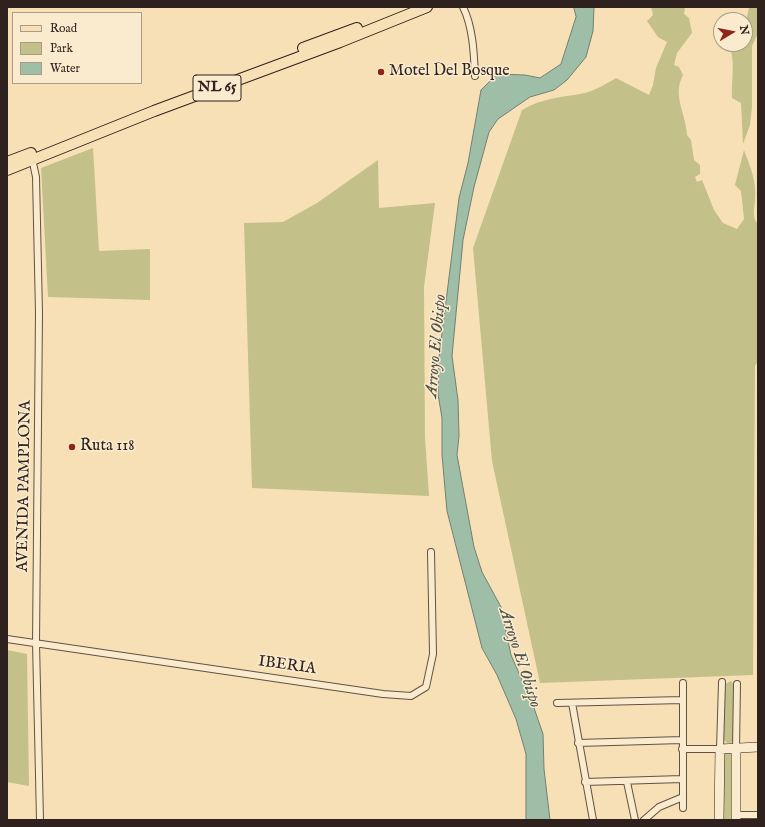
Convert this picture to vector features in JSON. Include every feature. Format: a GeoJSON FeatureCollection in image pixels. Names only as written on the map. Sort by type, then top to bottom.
{"type":"FeatureCollection","features":[{"type":"Feature","properties":{"kind":"main road","name":"NL 65"},"geometry":{"type":"LineString","coordinates":[[7,170],[31,156],[410,7]]}},
{"type":"Feature","properties":{"kind":"main road","name":"NL 65"},"geometry":{"type":"LineString","coordinates":[[7,162],[31,156],[340,42],[427,7]]}},
{"type":"Feature","properties":{"kind":"street"},"geometry":{"type":"LineString","coordinates":[[463,7],[470,33],[475,76]]}},
{"type":"Feature","properties":{"kind":"street","name":"AVENIDA PAMPLONA"},"geometry":{"type":"LineString","coordinates":[[31,156],[36,177],[39,313],[36,643],[40,820]]}},
{"type":"Feature","properties":{"kind":"street","name":"IBERIA"},"geometry":{"type":"LineString","coordinates":[[7,639],[383,694],[411,696],[426,686],[433,654],[431,552]]}},
{"type":"Feature","properties":{"kind":"street"},"geometry":{"type":"LineString","coordinates":[[719,820],[722,682]]}},
{"type":"Feature","properties":{"kind":"street"},"geometry":{"type":"LineString","coordinates":[[683,683],[683,808]]}},
{"type":"Feature","properties":{"kind":"street"},"geometry":{"type":"LineString","coordinates":[[737,684],[736,818],[758,815]]}},
{"type":"Feature","properties":{"kind":"street"},"geometry":{"type":"LineString","coordinates":[[557,703],[682,700]]}},
{"type":"Feature","properties":{"kind":"street"},"geometry":{"type":"LineString","coordinates":[[572,703],[593,820]]}},
{"type":"Feature","properties":{"kind":"street"},"geometry":{"type":"LineString","coordinates":[[578,743],[682,740]]}},
{"type":"Feature","properties":{"kind":"street"},"geometry":{"type":"LineString","coordinates":[[682,749],[756,749]]}},
{"type":"Feature","properties":{"kind":"street"},"geometry":{"type":"LineString","coordinates":[[585,782],[627,782],[682,779]]}},
{"type":"Feature","properties":{"kind":"street"},"geometry":{"type":"LineString","coordinates":[[627,782],[635,820]]}},
{"type":"Feature","properties":{"kind":"street"},"geometry":{"type":"LineString","coordinates":[[644,820],[659,807],[683,797]]}},
{"type":"Feature","properties":{"kind":"green space"},"geometry":{"type":"Polygon","coordinates":[[[651,7],[685,7],[684,14],[689,18],[692,33],[677,53],[674,65],[679,67],[683,75],[679,90],[680,105],[687,135],[691,140],[694,160],[700,165],[700,174],[695,177],[697,182],[702,180],[714,210],[723,223],[737,229],[744,219],[741,191],[735,185],[744,150],[755,187],[754,215],[758,224],[758,361],[755,366],[753,675],[540,683],[492,461],[473,248],[522,110],[545,100],[589,92],[616,78],[649,95],[653,85],[656,68],[667,42],[658,37],[647,21],[653,15],[651,7]]]}},
{"type":"Feature","properties":{"kind":"green space"},"geometry":{"type":"Polygon","coordinates":[[[749,7],[758,7],[758,33],[753,44],[753,12],[748,12],[749,7]]]}},
{"type":"Feature","properties":{"kind":"green space"},"geometry":{"type":"Polygon","coordinates":[[[731,52],[752,52],[752,107],[750,125],[743,144],[741,103],[732,98],[731,52]]]}},
{"type":"Feature","properties":{"kind":"green space"},"geometry":{"type":"Polygon","coordinates":[[[93,148],[99,251],[150,249],[150,300],[48,297],[41,168],[93,148]]]}},
{"type":"Feature","properties":{"kind":"green space"},"geometry":{"type":"Polygon","coordinates":[[[378,160],[379,208],[435,203],[424,287],[425,437],[429,496],[252,488],[244,223],[283,222],[317,203],[378,160]]]}},
{"type":"Feature","properties":{"kind":"green space"},"geometry":{"type":"Polygon","coordinates":[[[7,650],[27,654],[29,786],[7,782],[7,650]]]}},
{"type":"Feature","properties":{"kind":"green space"},"geometry":{"type":"Polygon","coordinates":[[[731,681],[734,684],[733,740],[731,743],[727,743],[724,740],[725,684],[731,681]]]}},
{"type":"Feature","properties":{"kind":"green space"},"geometry":{"type":"Polygon","coordinates":[[[725,753],[731,753],[735,757],[733,820],[720,820],[720,756],[725,753]]]}},
{"type":"Feature","properties":{"kind":"water"},"geometry":{"type":"Polygon","coordinates":[[[574,7],[594,7],[593,31],[586,57],[567,80],[554,90],[530,97],[498,119],[489,132],[474,187],[463,240],[452,356],[458,400],[459,436],[457,455],[474,547],[482,572],[501,607],[511,655],[533,705],[543,734],[544,769],[550,820],[526,820],[526,754],[516,719],[497,675],[482,648],[447,511],[442,455],[442,418],[438,394],[439,357],[459,198],[468,163],[481,90],[497,74],[525,75],[540,78],[561,64],[576,17],[574,7]]]}},
{"type":"Feature","properties":{"kind":"place","name":"Motel Del Bosque"},"geometry":{"type":"Point","coordinates":[381,72]}},
{"type":"Feature","properties":{"kind":"place","name":"Ruta 118"},"geometry":{"type":"Point","coordinates":[72,447]}},
{"type":"Feature","properties":{"kind":"water label","name":"Arroyo El Obispo"},"geometry":{"type":"Point","coordinates":[437,346]}},
{"type":"Feature","properties":{"kind":"water label","name":"Arroyo El Obispo"},"geometry":{"type":"Point","coordinates":[519,658]}}]}
